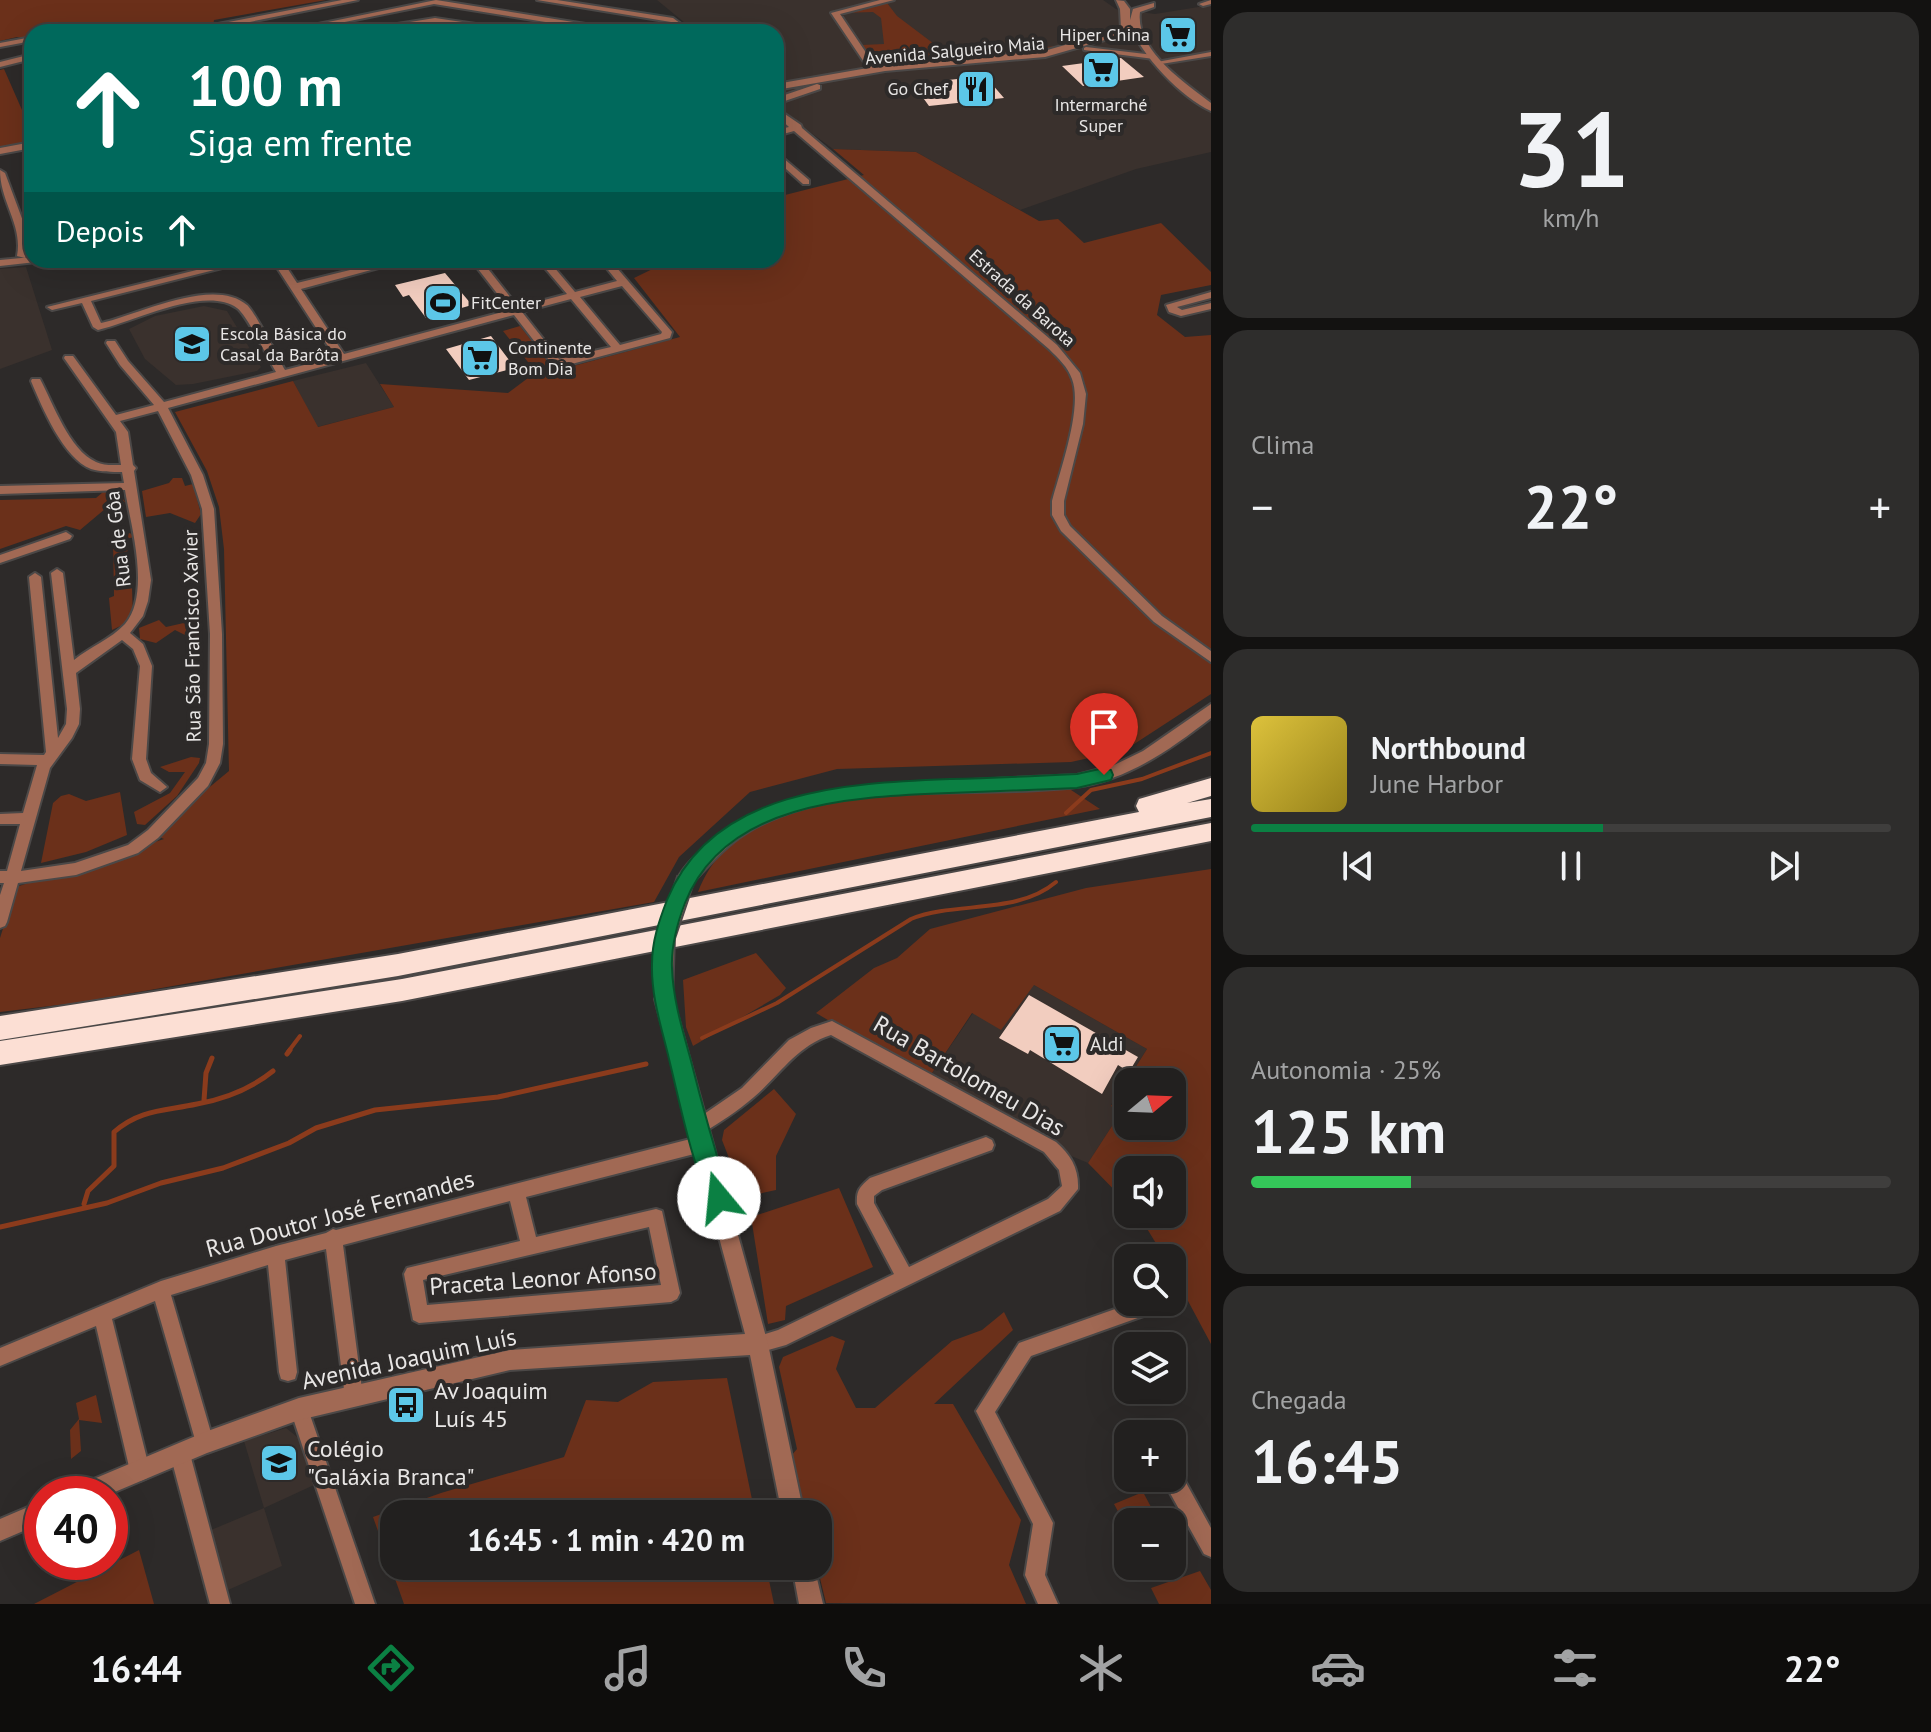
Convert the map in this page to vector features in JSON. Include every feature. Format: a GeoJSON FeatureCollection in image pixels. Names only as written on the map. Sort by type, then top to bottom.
{"type":"FeatureCollection","features":[{"type":"Feature","properties":{"kind":"highway"},"geometry":{"type":"LineString","coordinates":[[960,857],[1034,831],[1135,809],[1211,787]]}},
{"type":"Feature","properties":{"kind":"highway"},"geometry":{"type":"LineString","coordinates":[[0,1028],[398,965],[1211,808]]}},
{"type":"Feature","properties":{"kind":"highway"},"geometry":{"type":"LineString","coordinates":[[0,1053],[402,990],[1211,832]]}},
{"type":"Feature","properties":{"kind":"street"},"geometry":{"type":"LineString","coordinates":[[245,24],[354,0]]}},
{"type":"Feature","properties":{"kind":"street"},"geometry":{"type":"LineString","coordinates":[[531,24],[547,0],[673,20],[678,24]]}},
{"type":"Feature","properties":{"kind":"street"},"geometry":{"type":"LineString","coordinates":[[873,69],[835,13],[890,0]]}},
{"type":"Feature","properties":{"kind":"street"},"geometry":{"type":"LineString","coordinates":[[1119,0],[1151,5]]}},
{"type":"Feature","properties":{"kind":"street"},"geometry":{"type":"LineString","coordinates":[[1119,0],[1131,30],[1211,108]]}},
{"type":"Feature","properties":{"kind":"street"},"geometry":{"type":"LineString","coordinates":[[1131,30],[1136,11],[1164,1]]}},
{"type":"Feature","properties":{"kind":"street"},"geometry":{"type":"LineString","coordinates":[[324,24],[434,2],[569,24]]}},
{"type":"Feature","properties":{"kind":"street"},"geometry":{"type":"LineString","coordinates":[[328,5],[343,24]]}},
{"type":"Feature","properties":{"kind":"street"},"geometry":{"type":"LineString","coordinates":[[412,24],[435,20],[462,24]]}},
{"type":"Feature","properties":{"kind":"street","name":"Avenida Salgueiro Maia"},"geometry":{"type":"LineString","coordinates":[[784,86],[873,69],[1045,54],[1131,30]]}},
{"type":"Feature","properties":{"kind":"street","name":"Avenida Salgueiro Maia"},"geometry":{"type":"LineString","coordinates":[[784,103],[834,81],[876,73],[1043,60],[1117,40],[1128,36],[1131,30]]}},
{"type":"Feature","properties":{"kind":"street"},"geometry":{"type":"LineString","coordinates":[[0,45],[24,40]]}},
{"type":"Feature","properties":{"kind":"street"},"geometry":{"type":"LineString","coordinates":[[1117,40],[1133,40],[1155,56]]}},
{"type":"Feature","properties":{"kind":"street"},"geometry":{"type":"LineString","coordinates":[[1086,49],[1155,56],[1211,54]]}},
{"type":"Feature","properties":{"kind":"street"},"geometry":{"type":"LineString","coordinates":[[0,65],[24,58]]}},
{"type":"Feature","properties":{"kind":"street","name":"Estrada da Barota"},"geometry":{"type":"LineString","coordinates":[[784,113],[1042,337],[1069,365],[1079,383],[1081,401],[1058,501],[1058,515],[1065,528],[1158,619],[1211,657]]}},
{"type":"Feature","properties":{"kind":"street"},"geometry":{"type":"LineString","coordinates":[[784,131],[798,127]]}},
{"type":"Feature","properties":{"kind":"street"},"geometry":{"type":"LineString","coordinates":[[0,151],[24,146]]}},
{"type":"Feature","properties":{"kind":"street"},"geometry":{"type":"LineString","coordinates":[[784,162],[806,182]]}},
{"type":"Feature","properties":{"kind":"street"},"geometry":{"type":"LineString","coordinates":[[0,173],[24,230]]}},
{"type":"Feature","properties":{"kind":"street"},"geometry":{"type":"LineString","coordinates":[[0,261],[24,258]]}},
{"type":"Feature","properties":{"kind":"street"},"geometry":{"type":"LineString","coordinates":[[52,307],[215,268]]}},
{"type":"Feature","properties":{"kind":"street"},"geometry":{"type":"LineString","coordinates":[[282,268],[341,358]]}},
{"type":"Feature","properties":{"kind":"street"},"geometry":{"type":"LineString","coordinates":[[295,287],[371,268]]}},
{"type":"Feature","properties":{"kind":"street"},"geometry":{"type":"LineString","coordinates":[[483,268],[556,362],[564,363],[666,336],[667,332],[612,268]]}},
{"type":"Feature","properties":{"kind":"street"},"geometry":{"type":"LineString","coordinates":[[550,268],[618,349]]}},
{"type":"Feature","properties":{"kind":"street"},"geometry":{"type":"LineString","coordinates":[[115,419],[624,282]]}},
{"type":"Feature","properties":{"kind":"street"},"geometry":{"type":"LineString","coordinates":[[1211,295],[1171,305],[1173,310],[1181,313],[1211,306]]}},
{"type":"Feature","properties":{"kind":"street"},"geometry":{"type":"LineString","coordinates":[[85,299],[98,327],[125,322],[148,310],[202,297],[238,304],[243,307],[282,374]]}},
{"type":"Feature","properties":{"kind":"street","name":"Rua São Francisco Xavier"},"geometry":{"type":"LineString","coordinates":[[7,877],[30,877],[76,869],[133,849],[153,834],[203,782],[213,763],[216,744],[216,634],[210,517],[197,475],[161,406],[111,343]]}},
{"type":"Feature","properties":{"kind":"street","name":"Rua de Gôa"},"geometry":{"type":"LineString","coordinates":[[69,358],[96,400],[115,419],[122,432],[130,468],[145,592],[138,617],[123,634],[69,672]]}},
{"type":"Feature","properties":{"kind":"street"},"geometry":{"type":"LineString","coordinates":[[36,381],[46,404],[81,458],[90,465],[104,468],[130,468]]}},
{"type":"Feature","properties":{"kind":"street"},"geometry":{"type":"LineString","coordinates":[[0,490],[132,486]]}},
{"type":"Feature","properties":{"kind":"street"},"geometry":{"type":"LineString","coordinates":[[0,559],[66,536]]}},
{"type":"Feature","properties":{"kind":"street"},"geometry":{"type":"LineString","coordinates":[[0,922],[7,877],[48,759],[70,729],[73,705],[57,573]]}},
{"type":"Feature","properties":{"kind":"street"},"geometry":{"type":"LineString","coordinates":[[35,577],[48,759]]}},
{"type":"Feature","properties":{"kind":"street"},"geometry":{"type":"LineString","coordinates":[[123,634],[138,647],[146,666],[139,759],[145,776],[160,787]]}},
{"type":"Feature","properties":{"kind":"street"},"geometry":{"type":"LineString","coordinates":[[790,1500],[758,1344],[664,999],[661,965],[666,928],[686,878],[717,844],[744,825],[795,803],[867,789],[1077,781],[1104,775],[1135,765],[1211,710]]}},
{"type":"Feature","properties":{"kind":"street"},"geometry":{"type":"LineString","coordinates":[[0,759],[48,759]]}},
{"type":"Feature","properties":{"kind":"street"},"geometry":{"type":"LineString","coordinates":[[0,769],[48,759]]}},
{"type":"Feature","properties":{"kind":"street"},"geometry":{"type":"LineString","coordinates":[[0,819],[29,818]]}},
{"type":"Feature","properties":{"kind":"street","name":"Rua Bartolomeu Dias"},"geometry":{"type":"LineString","coordinates":[[700,1136],[755,1086],[783,1052],[813,1033],[832,1028],[1050,1147],[1062,1157],[1071,1172],[1070,1189],[1054,1205],[780,1339],[758,1344]]}},
{"type":"Feature","properties":{"kind":"street","name":"Rua Doutor José Fernandes"},"geometry":{"type":"LineString","coordinates":[[0,1357],[161,1290],[333,1237],[516,1191],[700,1136]]}},
{"type":"Feature","properties":{"kind":"street"},"geometry":{"type":"LineString","coordinates":[[906,1279],[866,1204],[865,1193],[876,1184],[986,1145]]}},
{"type":"Feature","properties":{"kind":"street","name":"Praceta Leonor Afonso"},"geometry":{"type":"LineString","coordinates":[[516,1191],[530,1246]]}},
{"type":"Feature","properties":{"kind":"street","name":"Praceta Leonor Afonso"},"geometry":{"type":"LineString","coordinates":[[656,1217],[671,1293],[419,1314],[413,1274],[530,1246],[656,1217]]}},
{"type":"Feature","properties":{"kind":"street"},"geometry":{"type":"LineString","coordinates":[[333,1237],[354,1397]]}},
{"type":"Feature","properties":{"kind":"street"},"geometry":{"type":"LineString","coordinates":[[276,1254],[288,1372]]}},
{"type":"Feature","properties":{"kind":"street"},"geometry":{"type":"LineString","coordinates":[[161,1290],[205,1443]]}},
{"type":"Feature","properties":{"kind":"street"},"geometry":{"type":"LineString","coordinates":[[102,1314],[140,1471]]}},
{"type":"Feature","properties":{"kind":"street"},"geometry":{"type":"LineString","coordinates":[[1048,1604],[1035,1575],[1043,1523],[985,1411],[1025,1349],[1120,1316]]}},
{"type":"Feature","properties":{"kind":"street","name":"Avenida Joaquim Luís"},"geometry":{"type":"LineString","coordinates":[[128,1476],[205,1443],[299,1409],[510,1360],[758,1344]]}},
{"type":"Feature","properties":{"kind":"street"},"geometry":{"type":"LineString","coordinates":[[299,1409],[365,1604]]}},
{"type":"Feature","properties":{"kind":"street"},"geometry":{"type":"LineString","coordinates":[[180,1454],[220,1604]]}},
{"type":"Feature","properties":{"kind":"street"},"geometry":{"type":"LineString","coordinates":[[1180,1492],[1211,1547]]}},
{"type":"Feature","properties":{"kind":"street"},"geometry":{"type":"LineString","coordinates":[[0,1530],[24,1520]]}},
{"type":"Feature","properties":{"kind":"street"},"geometry":{"type":"LineString","coordinates":[[806,1580],[811,1604]]}},
{"type":"Feature","properties":{"kind":"shaded area"},"geometry":{"type":"Polygon","coordinates":[[[0,0],[326,0],[214,20],[213,24],[24,24],[24,38],[0,41],[0,0]]]}},
{"type":"Feature","properties":{"kind":"shaded area"},"geometry":{"type":"Polygon","coordinates":[[[657,0],[1103,0],[1116,9],[1155,14],[1211,5],[1211,152],[1136,169],[1020,210],[916,152],[833,149],[784,113],[784,24],[686,24],[657,0]]]}},
{"type":"Feature","properties":{"kind":"shaded area"},"geometry":{"type":"Polygon","coordinates":[[[887,3],[897,16],[946,53],[973,48],[980,53],[1067,45],[1047,52],[877,63],[862,45],[884,44],[881,18],[873,12],[840,13],[887,3]]]}},
{"type":"Feature","properties":{"kind":"shaded area"},"geometry":{"type":"Polygon","coordinates":[[[4,69],[24,110],[24,144],[0,148],[0,70],[4,69]]]}},
{"type":"Feature","properties":{"kind":"shaded area"},"geometry":{"type":"Polygon","coordinates":[[[833,149],[916,152],[1039,221],[1058,219],[1084,243],[1161,223],[1211,272],[1211,285],[1161,295],[1157,315],[1185,337],[1211,335],[1211,694],[1125,750],[1071,762],[837,769],[750,792],[679,857],[654,902],[75,1003],[0,1012],[0,938],[16,887],[164,839],[153,834],[229,771],[224,549],[219,507],[207,471],[175,412],[293,381],[318,427],[394,407],[380,384],[508,393],[536,372],[503,331],[520,326],[555,371],[680,337],[634,278],[655,268],[784,268],[784,196],[864,175],[833,149]]]}},
{"type":"Feature","properties":{"kind":"shaded area"},"geometry":{"type":"Polygon","coordinates":[[[26,268],[52,350],[0,369],[0,269],[26,268]]]}},
{"type":"Feature","properties":{"kind":"shaded area","name":"Escola Básica do Casal da Barôta"},"geometry":{"type":"Polygon","coordinates":[[[204,306],[227,311],[261,367],[257,371],[176,385],[145,359],[129,329],[155,316],[204,306]]]}},
{"type":"Feature","properties":{"kind":"shaded area"},"geometry":{"type":"Polygon","coordinates":[[[366,363],[394,407],[317,427],[293,381],[366,363]]]}},
{"type":"Feature","properties":{"kind":"shaded area"},"geometry":{"type":"Polygon","coordinates":[[[173,478],[182,478],[185,486],[193,484],[201,514],[195,523],[170,513],[146,517],[142,491],[169,483],[173,478]]]}},
{"type":"Feature","properties":{"kind":"shaded area"},"geometry":{"type":"Polygon","coordinates":[[[103,492],[120,494],[125,502],[105,509],[80,530],[66,526],[0,549],[0,500],[96,498],[103,492]]]}},
{"type":"Feature","properties":{"kind":"shaded area"},"geometry":{"type":"Polygon","coordinates":[[[130,533],[134,537],[126,539],[133,620],[112,630],[109,598],[114,596],[113,540],[130,533]]]}},
{"type":"Feature","properties":{"kind":"shaded area"},"geometry":{"type":"Polygon","coordinates":[[[159,620],[166,627],[197,620],[185,635],[175,630],[156,643],[140,639],[139,628],[159,620]]]}},
{"type":"Feature","properties":{"kind":"shaded area"},"geometry":{"type":"Polygon","coordinates":[[[191,757],[200,758],[199,763],[177,796],[145,825],[137,824],[134,812],[170,793],[185,772],[169,772],[160,767],[191,757]]]}},
{"type":"Feature","properties":{"kind":"shaded area"},"geometry":{"type":"Polygon","coordinates":[[[1068,788],[1100,809],[698,892],[715,861],[738,838],[766,821],[797,810],[865,798],[1068,788]]]}},
{"type":"Feature","properties":{"kind":"shaded area"},"geometry":{"type":"Polygon","coordinates":[[[120,792],[127,835],[86,852],[41,863],[53,803],[69,794],[86,801],[120,792]]]}},
{"type":"Feature","properties":{"kind":"shaded area"},"geometry":{"type":"Polygon","coordinates":[[[1211,869],[1211,1344],[1186,1297],[1186,1244],[1156,1244],[1147,1228],[1186,1228],[1186,1156],[1114,1156],[1114,1190],[1088,1163],[1114,1123],[1114,1140],[1186,1140],[1186,1068],[1135,1068],[1147,1049],[1034,985],[1001,1030],[972,1013],[928,1079],[816,1013],[874,968],[897,958],[930,929],[1086,888],[1211,869]]]}},
{"type":"Feature","properties":{"kind":"shaded area"},"geometry":{"type":"Polygon","coordinates":[[[756,953],[786,988],[780,995],[693,1046],[686,1027],[683,980],[756,953]]]}},
{"type":"Feature","properties":{"kind":"shaded area"},"geometry":{"type":"Polygon","coordinates":[[[1034,985],[1147,1049],[1135,1068],[1114,1068],[1114,1100],[1111,1105],[1114,1107],[1114,1123],[1088,1163],[1050,1147],[928,1079],[973,1013],[1034,985]]]}},
{"type":"Feature","properties":{"kind":"shaded area"},"geometry":{"type":"Polygon","coordinates":[[[774,1089],[796,1114],[776,1156],[776,1190],[744,1197],[722,1140],[724,1130],[774,1089]]]}},
{"type":"Feature","properties":{"kind":"shaded area"},"geometry":{"type":"Polygon","coordinates":[[[839,1188],[873,1267],[786,1306],[785,1320],[768,1324],[751,1217],[839,1188]]]}},
{"type":"Feature","properties":{"kind":"shaded area"},"geometry":{"type":"Polygon","coordinates":[[[1004,1312],[1013,1330],[934,1404],[953,1404],[1021,1520],[1009,1565],[1026,1604],[826,1603],[820,1580],[832,1580],[832,1500],[802,1500],[791,1456],[797,1449],[779,1367],[783,1357],[832,1336],[845,1341],[836,1369],[856,1408],[875,1408],[952,1341],[982,1330],[1004,1312]]]}},
{"type":"Feature","properties":{"kind":"shaded area"},"geometry":{"type":"Polygon","coordinates":[[[727,1378],[752,1500],[421,1500],[564,1457],[586,1400],[618,1402],[653,1382],[727,1378]]]}},
{"type":"Feature","properties":{"kind":"shaded area"},"geometry":{"type":"Polygon","coordinates":[[[96,1395],[102,1423],[79,1420],[81,1451],[71,1459],[70,1430],[79,1419],[76,1403],[96,1395]]]}},
{"type":"Feature","properties":{"kind":"shaded area","name":"Colégio \"Galáxia Branca\""},"geometry":{"type":"Polygon","coordinates":[[[286,1428],[301,1440],[314,1485],[264,1508],[244,1441],[286,1428]]]}},
{"type":"Feature","properties":{"kind":"shaded area"},"geometry":{"type":"Polygon","coordinates":[[[1143,1492],[1152,1508],[1116,1508],[1114,1504],[1143,1492]]]}},
{"type":"Feature","properties":{"kind":"shaded area"},"geometry":{"type":"Polygon","coordinates":[[[264,1508],[282,1566],[228,1590],[211,1530],[264,1508]]]}},
{"type":"Feature","properties":{"kind":"shaded area"},"geometry":{"type":"Polygon","coordinates":[[[380,1515],[380,1537],[373,1517],[380,1515]]]}},
{"type":"Feature","properties":{"kind":"shaded area"},"geometry":{"type":"Polygon","coordinates":[[[139,1550],[154,1604],[34,1604],[81,1580],[128,1580],[128,1556],[139,1550]]]}},
{"type":"Feature","properties":{"kind":"shaded area"},"geometry":{"type":"Polygon","coordinates":[[[1200,1571],[1211,1590],[1211,1604],[1159,1604],[1151,1588],[1174,1580],[1186,1580],[1186,1576],[1200,1571]]]}},
{"type":"Feature","properties":{"kind":"shaded area"},"geometry":{"type":"Polygon","coordinates":[[[395,1580],[769,1580],[774,1604],[404,1604],[395,1580]]]}},
{"type":"Feature","properties":{"kind":"building","name":"Intermarché Super"},"geometry":{"type":"Polygon","coordinates":[[[1121,58],[1144,77],[1083,86],[1062,66],[1121,58]]]}},
{"type":"Feature","properties":{"kind":"building"},"geometry":{"type":"Polygon","coordinates":[[[985,76],[1004,98],[929,106],[916,88],[952,84],[948,80],[985,76]]]}},
{"type":"Feature","properties":{"kind":"building"},"geometry":{"type":"Polygon","coordinates":[[[445,273],[472,305],[426,318],[409,295],[403,297],[395,285],[445,273]]]}},
{"type":"Feature","properties":{"kind":"building","name":"Continente Bom Dia"},"geometry":{"type":"Polygon","coordinates":[[[491,336],[515,368],[469,380],[446,349],[491,336]]]}},
{"type":"Feature","properties":{"kind":"building","name":"Aldi"},"geometry":{"type":"Polygon","coordinates":[[[1029,995],[1138,1057],[1131,1068],[1118,1065],[1114,1068],[1102,1094],[1030,1050],[1028,1054],[999,1038],[1029,995]]]}},
{"type":"Feature","properties":{"kind":"waterway"},"geometry":{"type":"LineString","coordinates":[[1066,813],[1091,790],[1142,779],[1211,753]]}},
{"type":"Feature","properties":{"kind":"waterway"},"geometry":{"type":"LineString","coordinates":[[702,1038],[777,1003],[911,919],[947,910],[1023,899],[1056,882]]}},
{"type":"Feature","properties":{"kind":"waterway"},"geometry":{"type":"LineString","coordinates":[[288,1052],[300,1036]]}},
{"type":"Feature","properties":{"kind":"waterway"},"geometry":{"type":"LineString","coordinates":[[287,1054],[290,1050]]}},
{"type":"Feature","properties":{"kind":"waterway"},"geometry":{"type":"LineString","coordinates":[[204,1100],[206,1073],[212,1058]]}},
{"type":"Feature","properties":{"kind":"waterway"},"geometry":{"type":"LineString","coordinates":[[0,1227],[107,1203],[161,1183],[223,1168],[289,1143],[316,1128],[375,1110],[498,1097],[646,1064]]}},
{"type":"Feature","properties":{"kind":"waterway"},"geometry":{"type":"LineString","coordinates":[[84,1204],[88,1191],[114,1166],[114,1132],[124,1124],[153,1112],[227,1096],[247,1088],[273,1071]]}},
{"type":"Feature","properties":{"kind":"place","name":"Hiper China"},"geometry":{"type":"Point","coordinates":[1178,35]}},
{"type":"Feature","properties":{"kind":"place","name":"Intermarché Super"},"geometry":{"type":"Point","coordinates":[1101,70]}},
{"type":"Feature","properties":{"kind":"place","name":"Go Chef"},"geometry":{"type":"Point","coordinates":[976,89]}},
{"type":"Feature","properties":{"kind":"place","name":"FitCenter"},"geometry":{"type":"Point","coordinates":[443,303]}},
{"type":"Feature","properties":{"kind":"place","name":"Escola Básica do Casal da Barôta"},"geometry":{"type":"Point","coordinates":[192,344]}},
{"type":"Feature","properties":{"kind":"place","name":"Continente Bom Dia"},"geometry":{"type":"Point","coordinates":[480,358]}},
{"type":"Feature","properties":{"kind":"place","name":"Aldi"},"geometry":{"type":"Point","coordinates":[1062,1044]}},
{"type":"Feature","properties":{"kind":"place","name":"Av Joaquim Luís 45"},"geometry":{"type":"Point","coordinates":[406,1405]}},
{"type":"Feature","properties":{"kind":"place","name":"Colégio \"Galáxia Branca\""},"geometry":{"type":"Point","coordinates":[279,1463]}},
{"type":"Feature","properties":{"kind":"route"},"geometry":{"type":"LineString","coordinates":[[719,1198],[697,1128],[664,999],[661,965],[666,928],[686,878],[699,862],[717,844],[768,812],[831,795],[867,789],[1077,781],[1104,775]]}}]}
